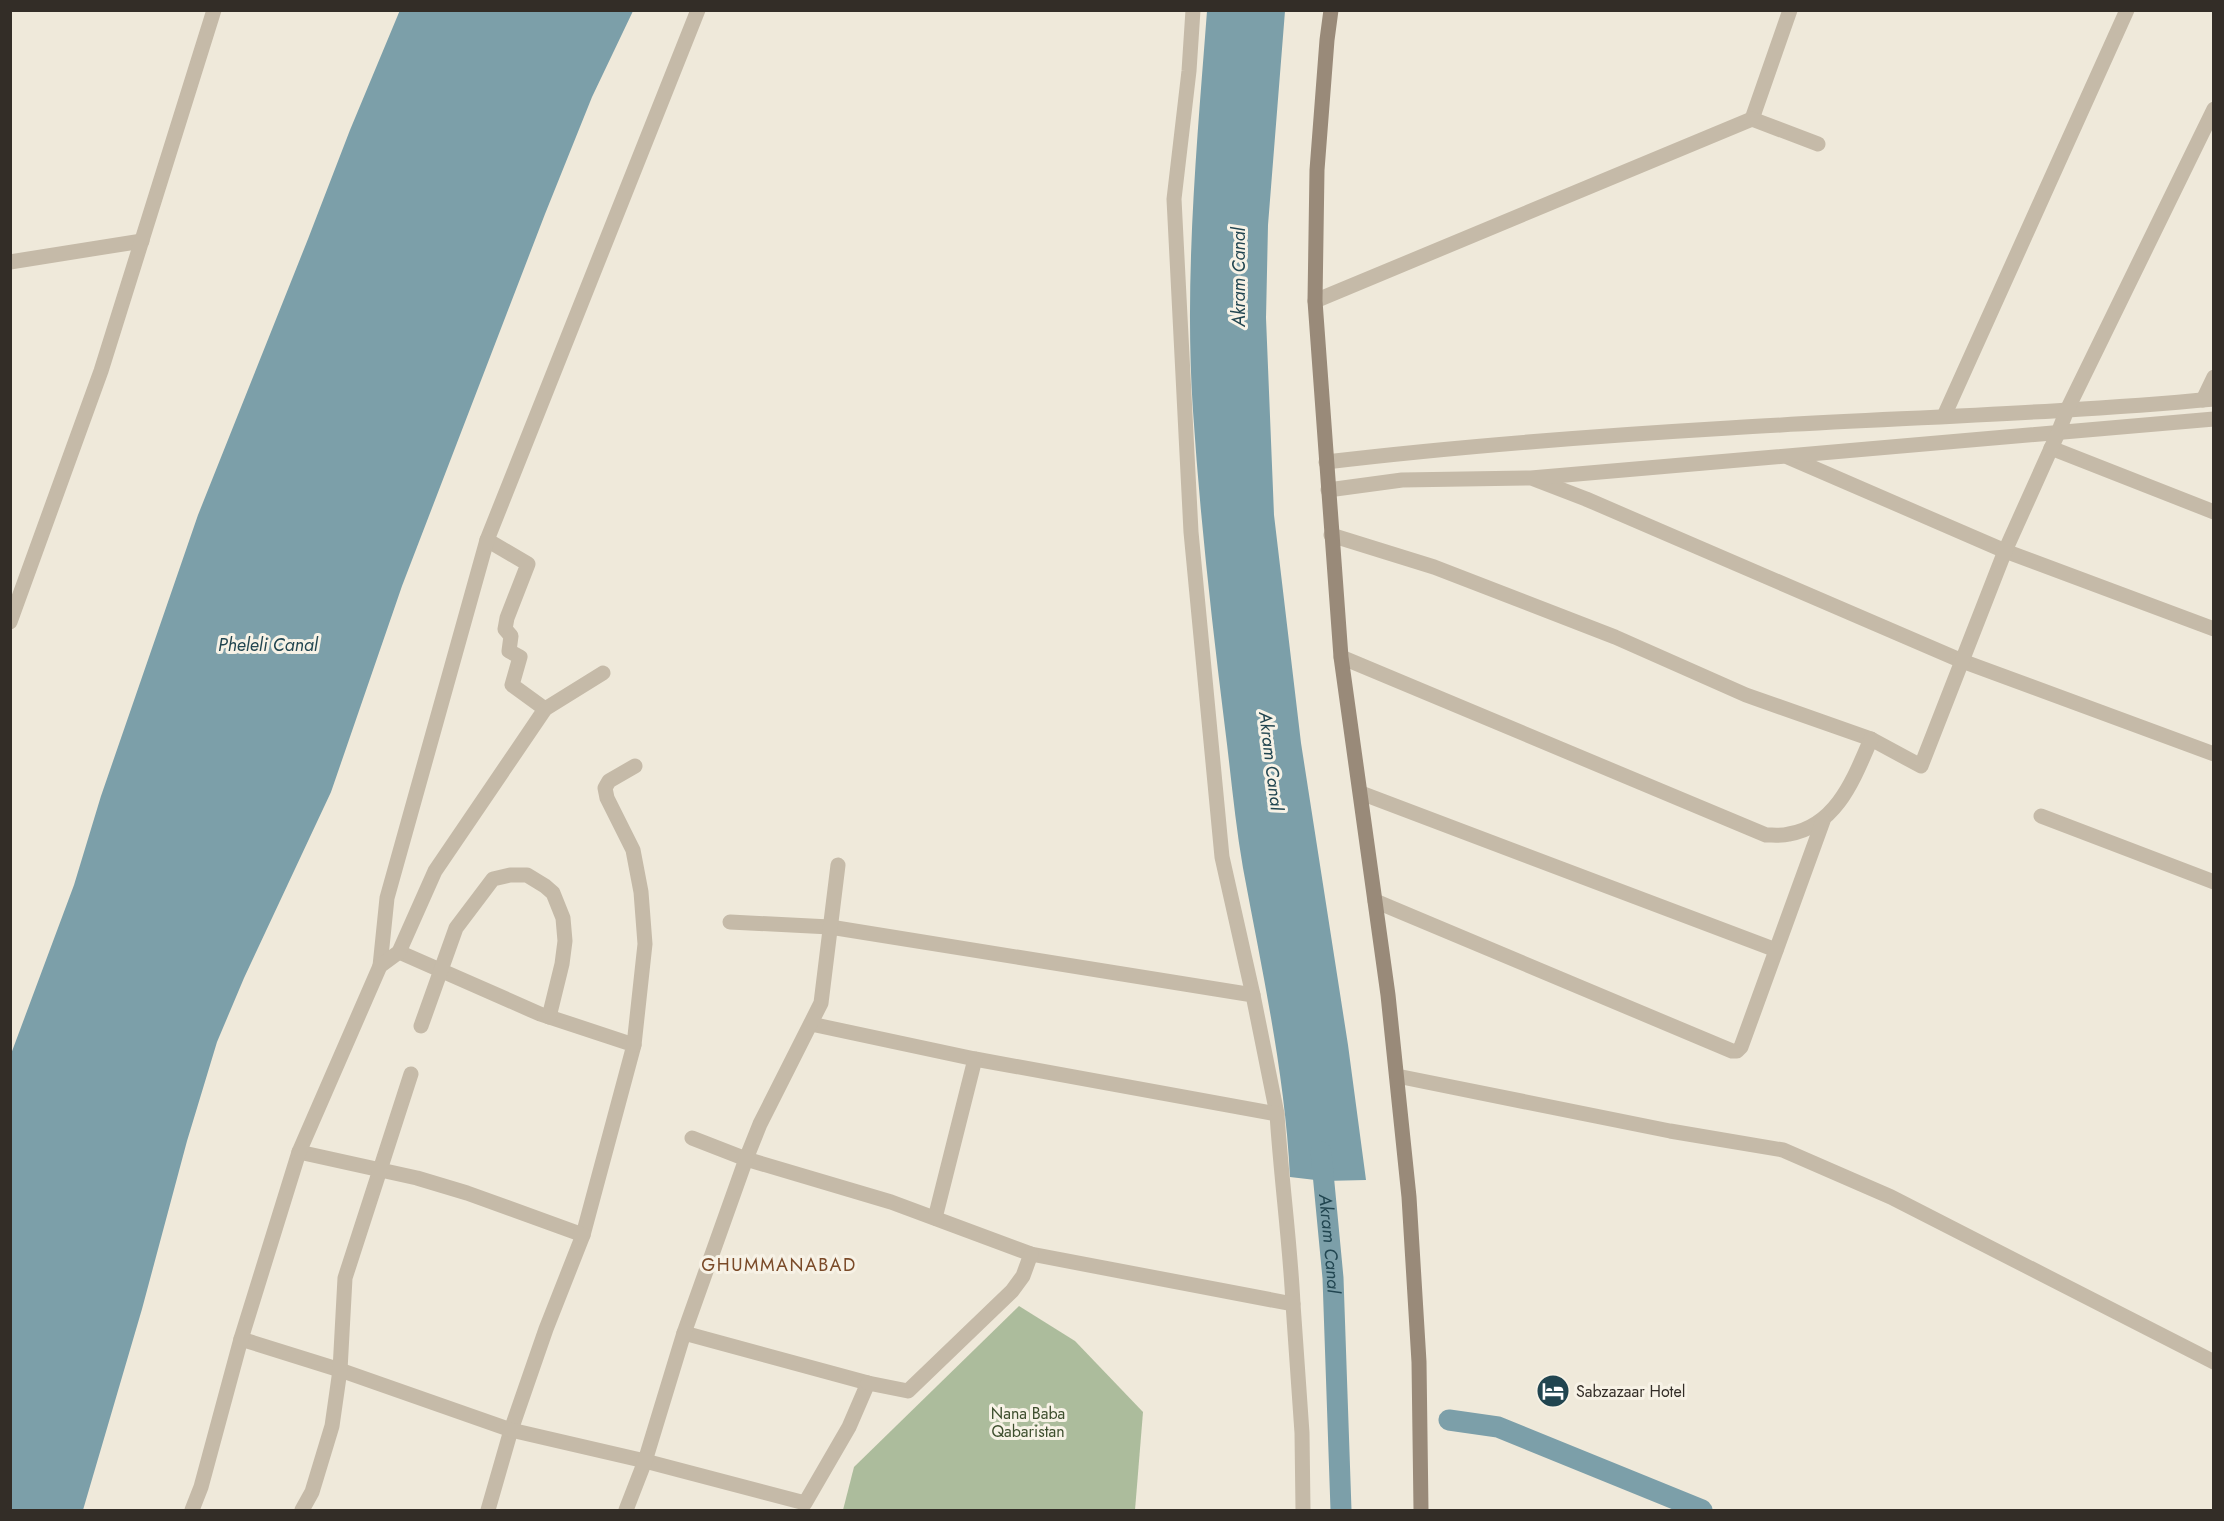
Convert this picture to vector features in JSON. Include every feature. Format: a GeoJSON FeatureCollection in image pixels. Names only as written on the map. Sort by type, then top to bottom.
{"type":"FeatureCollection","features":[{"type":"Feature","properties":{"kind":"street"},"geometry":{"type":"LineString","coordinates":[[10,622],[101,371],[214,10]]}},
{"type":"Feature","properties":{"kind":"street"},"geometry":{"type":"LineString","coordinates":[[192,1510],[201,1487],[241,1339],[299,1152],[380,966],[387,898],[487,540],[698,10]]}},
{"type":"Feature","properties":{"kind":"street"},"geometry":{"type":"LineString","coordinates":[[1193,10],[1189,71],[1174,199],[1191,532],[1222,857],[1277,1114],[1281,1183],[1290,1253],[1302,1433],[1303,1510]]}},
{"type":"Feature","properties":{"kind":"street"},"geometry":{"type":"LineString","coordinates":[[1331,10],[1317,170],[1315,301],[1341,657],[1375,901],[1409,1197],[1419,1362],[1421,1510]]}},
{"type":"Feature","properties":{"kind":"street"},"geometry":{"type":"LineString","coordinates":[[1752,119],[1790,10]]}},
{"type":"Feature","properties":{"kind":"street"},"geometry":{"type":"LineString","coordinates":[[1944,416],[2127,10]]}},
{"type":"Feature","properties":{"kind":"street"},"geometry":{"type":"LineString","coordinates":[[1331,535],[1434,567],[1615,637],[1746,695],[1871,739],[1921,766],[2005,551],[2067,410],[2214,109]]}},
{"type":"Feature","properties":{"kind":"street"},"geometry":{"type":"LineString","coordinates":[[1315,301],[1752,119],[1818,144]]}},
{"type":"Feature","properties":{"kind":"street"},"geometry":{"type":"LineString","coordinates":[[10,262],[142,242]]}},
{"type":"Feature","properties":{"kind":"street"},"geometry":{"type":"LineString","coordinates":[[1326,462],[1400,453],[1727,428],[2067,410],[2208,399],[2214,377]]}},
{"type":"Feature","properties":{"kind":"street"},"geometry":{"type":"LineString","coordinates":[[1328,490],[1402,480],[1532,478],[2214,419]]}},
{"type":"Feature","properties":{"kind":"street"},"geometry":{"type":"LineString","coordinates":[[2051,448],[2214,512]]}},
{"type":"Feature","properties":{"kind":"street"},"geometry":{"type":"LineString","coordinates":[[1786,456],[2005,551],[2214,629]]}},
{"type":"Feature","properties":{"kind":"street"},"geometry":{"type":"LineString","coordinates":[[1532,478],[1586,499],[1962,661],[2214,754]]}},
{"type":"Feature","properties":{"kind":"street"},"geometry":{"type":"LineString","coordinates":[[487,540],[528,564],[505,629],[511,636],[508,651],[520,657],[512,685],[545,709]]}},
{"type":"Feature","properties":{"kind":"street"},"geometry":{"type":"LineString","coordinates":[[1341,657],[1766,835],[1790,834],[1823,820]]}},
{"type":"Feature","properties":{"kind":"street"},"geometry":{"type":"LineString","coordinates":[[380,966],[399,952],[435,871],[545,709],[603,673]]}},
{"type":"Feature","properties":{"kind":"street"},"geometry":{"type":"LineString","coordinates":[[1375,901],[1732,1051],[1737,1051],[1741,1047],[1823,820],[1850,788],[1871,739]]}},
{"type":"Feature","properties":{"kind":"street"},"geometry":{"type":"LineString","coordinates":[[488,1510],[511,1430],[546,1329],[583,1235],[634,1045],[645,944],[641,892],[633,850],[607,798],[605,788],[609,781],[635,765]]}},
{"type":"Feature","properties":{"kind":"street"},"geometry":{"type":"LineString","coordinates":[[1361,793],[1776,950]]}},
{"type":"Feature","properties":{"kind":"street"},"geometry":{"type":"LineString","coordinates":[[2041,816],[2214,882]]}},
{"type":"Feature","properties":{"kind":"street"},"geometry":{"type":"LineString","coordinates":[[626,1510],[645,1461],[684,1333],[746,1159],[760,1124],[821,1003],[838,865]]}},
{"type":"Feature","properties":{"kind":"street"},"geometry":{"type":"LineString","coordinates":[[421,1026],[456,928],[492,879],[510,874],[526,875],[554,893],[563,918],[565,941],[562,964],[549,1017]]}},
{"type":"Feature","properties":{"kind":"street"},"geometry":{"type":"LineString","coordinates":[[730,922],[830,927],[1252,995]]}},
{"type":"Feature","properties":{"kind":"street"},"geometry":{"type":"LineString","coordinates":[[399,952],[549,1017],[634,1045]]}},
{"type":"Feature","properties":{"kind":"street"},"geometry":{"type":"LineString","coordinates":[[811,1024],[975,1059],[1277,1114]]}},
{"type":"Feature","properties":{"kind":"street"},"geometry":{"type":"LineString","coordinates":[[935,1218],[975,1059]]}},
{"type":"Feature","properties":{"kind":"street"},"geometry":{"type":"LineString","coordinates":[[302,1510],[312,1492],[332,1426],[340,1370],[345,1278],[411,1074]]}},
{"type":"Feature","properties":{"kind":"street"},"geometry":{"type":"LineString","coordinates":[[1397,1077],[1670,1131],[1783,1150],[1891,1197],[2214,1362]]}},
{"type":"Feature","properties":{"kind":"street"},"geometry":{"type":"LineString","coordinates":[[692,1138],[746,1159],[891,1202],[1031,1254],[1293,1305]]}},
{"type":"Feature","properties":{"kind":"street"},"geometry":{"type":"LineString","coordinates":[[299,1152],[417,1178],[467,1193],[583,1235]]}},
{"type":"Feature","properties":{"kind":"street"},"geometry":{"type":"LineString","coordinates":[[684,1333],[908,1392],[1012,1291],[1023,1276],[1031,1254]]}},
{"type":"Feature","properties":{"kind":"street"},"geometry":{"type":"LineString","coordinates":[[241,1339],[340,1370],[511,1430],[645,1461],[805,1503],[849,1427],[868,1383]]}},
{"type":"Feature","properties":{"kind":"green space","name":"Nana Baba Qabaristan"},"geometry":{"type":"Polygon","coordinates":[[[1019,1306],[1075,1341],[1143,1412],[1135,1510],[843,1510],[854,1467],[1019,1306]]]}},
{"type":"Feature","properties":{"kind":"water","name":"Pheleli Canal"},"geometry":{"type":"Polygon","coordinates":[[[400,10],[633,11],[592,97],[545,214],[402,586],[331,792],[244,978],[217,1042],[83,1510],[11,1510],[11,1054],[74,885],[101,796],[198,515],[350,130],[400,10]]]}},
{"type":"Feature","properties":{"kind":"water"},"geometry":{"type":"Polygon","coordinates":[[[1207,11],[1285,11],[1268,225],[1266,318],[1274,515],[1301,743],[1348,1045],[1366,1180],[1324,1181],[1290,1177],[1278,1061],[1238,833],[1203,530],[1191,361],[1193,211],[1207,11]]]}},
{"type":"Feature","properties":{"kind":"waterway","name":"Akram Canal"},"geometry":{"type":"LineString","coordinates":[[1321,1152],[1333,1278],[1341,1510]]}},
{"type":"Feature","properties":{"kind":"waterway"},"geometry":{"type":"LineString","coordinates":[[1449,1420],[1498,1427],[1702,1510]]}},
{"type":"Feature","properties":{"kind":"place","name":"Sabzazaar Hotel"},"geometry":{"type":"Point","coordinates":[1553,1391]}},
{"type":"Feature","properties":{"kind":"district","name":"GHUMMANABAD"},"geometry":{"type":"Point","coordinates":[779,1265]}}]}
